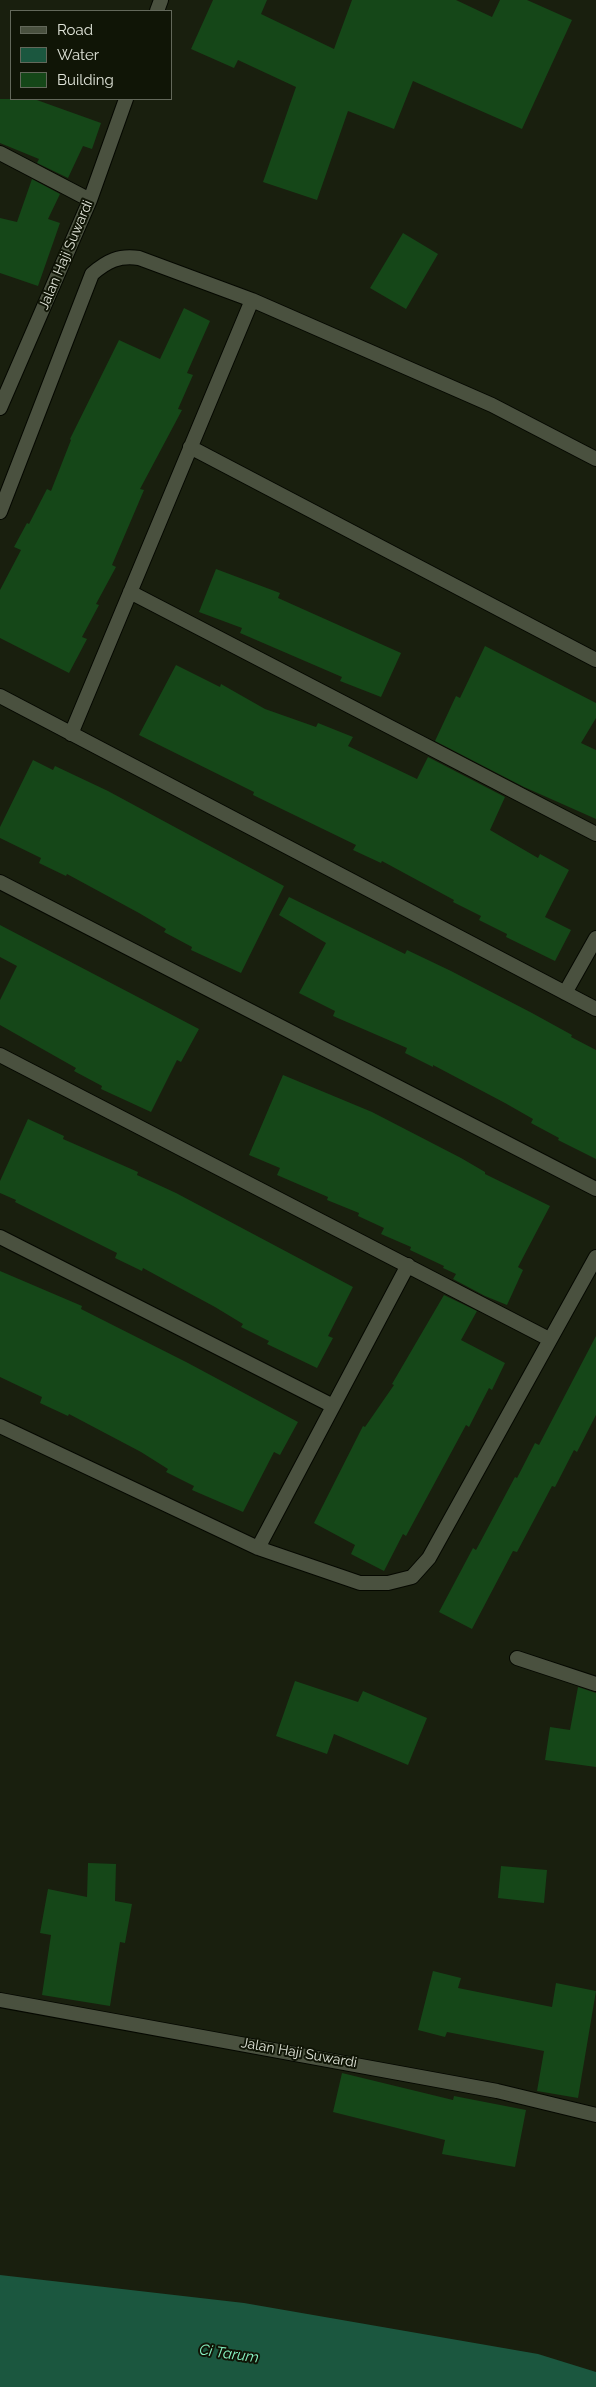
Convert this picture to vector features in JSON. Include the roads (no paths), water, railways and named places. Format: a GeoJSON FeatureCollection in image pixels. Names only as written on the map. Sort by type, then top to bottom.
{"type":"FeatureCollection","features":[{"type":"Feature","properties":{"kind":"street","name":"Jalan Haji Suwardi"},"geometry":{"type":"LineString","coordinates":[[0,408],[90,200],[126,100]]}},
{"type":"Feature","properties":{"kind":"street"},"geometry":{"type":"LineString","coordinates":[[0,154],[90,200]]}},
{"type":"Feature","properties":{"kind":"street"},"geometry":{"type":"LineString","coordinates":[[0,512],[92,274],[107,261],[126,256],[139,258],[252,300],[492,404],[596,459]]}},
{"type":"Feature","properties":{"kind":"street"},"geometry":{"type":"LineString","coordinates":[[71,734],[252,300]]}},
{"type":"Feature","properties":{"kind":"street"},"geometry":{"type":"LineString","coordinates":[[190,447],[596,660]]}},
{"type":"Feature","properties":{"kind":"street"},"geometry":{"type":"LineString","coordinates":[[130,592],[596,834]]}},
{"type":"Feature","properties":{"kind":"street"},"geometry":{"type":"LineString","coordinates":[[0,696],[596,1009]]}},
{"type":"Feature","properties":{"kind":"street"},"geometry":{"type":"LineString","coordinates":[[0,882],[596,1189]]}},
{"type":"Feature","properties":{"kind":"street"},"geometry":{"type":"LineString","coordinates":[[565,993],[596,938]]}},
{"type":"Feature","properties":{"kind":"street"},"geometry":{"type":"LineString","coordinates":[[0,1054],[550,1339]]}},
{"type":"Feature","properties":{"kind":"street"},"geometry":{"type":"LineString","coordinates":[[0,1237],[333,1406]]}},
{"type":"Feature","properties":{"kind":"street"},"geometry":{"type":"LineString","coordinates":[[0,1426],[258,1548],[360,1583],[388,1583],[412,1577],[429,1558],[596,1257]]}},
{"type":"Feature","properties":{"kind":"street"},"geometry":{"type":"LineString","coordinates":[[258,1548],[408,1265]]}},
{"type":"Feature","properties":{"kind":"street"},"geometry":{"type":"LineString","coordinates":[[517,1658],[596,1684]]}},
{"type":"Feature","properties":{"kind":"street","name":"Jalan Haji Suwardi"},"geometry":{"type":"LineString","coordinates":[[0,2000],[497,2090],[596,2115]]}},
{"type":"Feature","properties":{"kind":"water","name":"Ci Tarum"},"geometry":{"type":"Polygon","coordinates":[[[0,2275],[244,2303],[538,2354],[596,2372],[596,2387],[0,2387],[0,2275]]]}}]}
